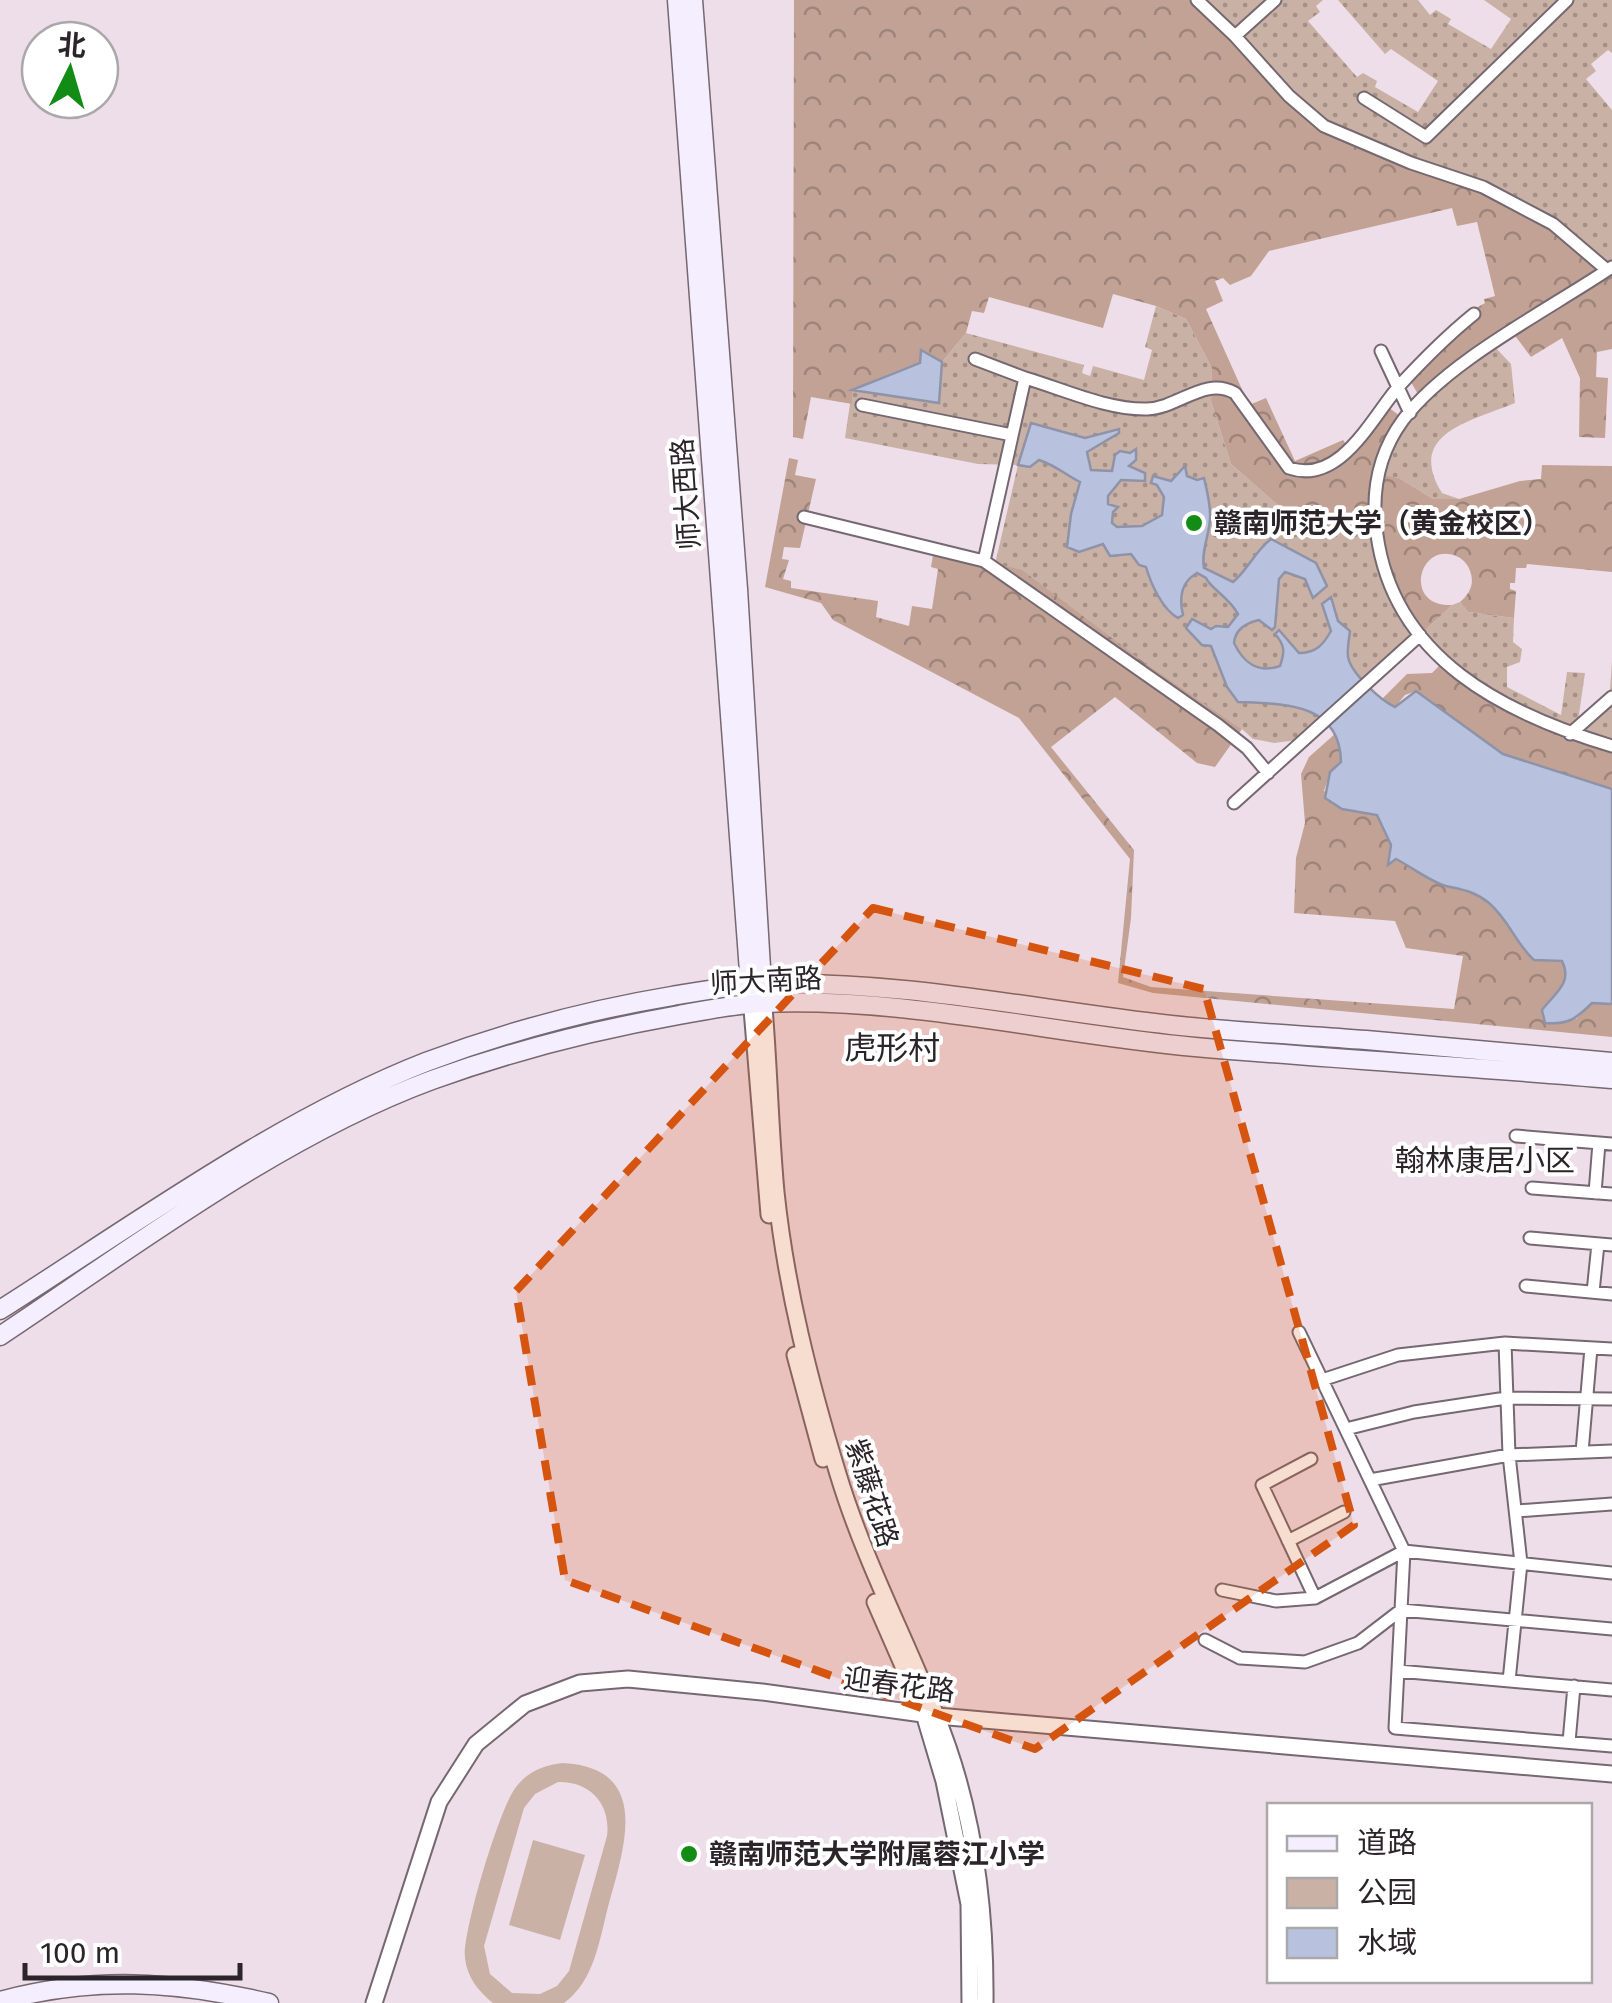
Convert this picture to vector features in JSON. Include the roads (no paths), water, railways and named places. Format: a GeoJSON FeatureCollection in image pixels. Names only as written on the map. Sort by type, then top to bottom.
{"type":"FeatureCollection","features":[{"type":"Feature","properties":{"kind":"main road","name":"师大西路"},"geometry":{"type":"LineString","coordinates":[[677,0],[757,994]]}},
{"type":"Feature","properties":{"kind":"main road","name":"师大西路"},"geometry":{"type":"LineString","coordinates":[[693,0],[738,589],[757,994]]}},
{"type":"Feature","properties":{"kind":"main road","name":"师大南路"},"geometry":{"type":"LineString","coordinates":[[0,1336],[221,1191],[372,1105],[429,1081],[562,1039],[802,984],[936,994],[1195,1028],[1612,1062]]}},
{"type":"Feature","properties":{"kind":"main road","name":"师大南路"},"geometry":{"type":"LineString","coordinates":[[0,1310],[272,1139],[364,1090],[422,1064],[557,1020],[618,1005],[757,994],[1193,1046],[1612,1078]]}},
{"type":"Feature","properties":{"kind":"main road"},"geometry":{"type":"LineString","coordinates":[[0,2001],[86,1984],[125,1982],[269,2003]]}},
{"type":"Feature","properties":{"kind":"street"},"geometry":{"type":"LineString","coordinates":[[1197,0],[1289,96],[1324,126],[1411,163],[1482,187],[1554,224],[1610,268],[1449,374],[1410,413],[1388,447],[1377,475],[1374,512],[1380,559],[1394,595],[1420,636],[1443,662],[1516,712],[1612,746]]}},
{"type":"Feature","properties":{"kind":"street"},"geometry":{"type":"LineString","coordinates":[[1235,36],[1275,0]]}},
{"type":"Feature","properties":{"kind":"street"},"geometry":{"type":"LineString","coordinates":[[1364,98],[1426,137],[1567,0]]}},
{"type":"Feature","properties":{"kind":"street"},"geometry":{"type":"LineString","coordinates":[[975,359],[1126,408],[1150,410],[1206,388],[1223,386],[1235,393],[1289,468],[1302,472],[1356,446],[1398,387],[1474,314]]}},
{"type":"Feature","properties":{"kind":"street"},"geometry":{"type":"LineString","coordinates":[[1381,351],[1410,413]]}},
{"type":"Feature","properties":{"kind":"street"},"geometry":{"type":"LineString","coordinates":[[984,562],[1025,378]]}},
{"type":"Feature","properties":{"kind":"street"},"geometry":{"type":"LineString","coordinates":[[862,406],[1012,435]]}},
{"type":"Feature","properties":{"kind":"street"},"geometry":{"type":"LineString","coordinates":[[804,517],[984,562],[1218,725],[1247,748],[1268,773]]}},
{"type":"Feature","properties":{"kind":"street"},"geometry":{"type":"LineString","coordinates":[[1234,804],[1420,636]]}},
{"type":"Feature","properties":{"kind":"street"},"geometry":{"type":"LineString","coordinates":[[1570,734],[1612,697]]}},
{"type":"Feature","properties":{"kind":"street","name":"紫藤花路"},"geometry":{"type":"LineString","coordinates":[[757,994],[766,1197],[797,1367],[854,1556],[931,1715],[976,1861],[985,1941],[985,2003]]}},
{"type":"Feature","properties":{"kind":"street"},"geometry":{"type":"LineString","coordinates":[[1516,1136],[1606,1144],[1596,1193]]}},
{"type":"Feature","properties":{"kind":"street"},"geometry":{"type":"LineString","coordinates":[[1532,1188],[1612,1194]]}},
{"type":"Feature","properties":{"kind":"street"},"geometry":{"type":"LineString","coordinates":[[1530,1238],[1612,1245]]}},
{"type":"Feature","properties":{"kind":"street"},"geometry":{"type":"LineString","coordinates":[[1592,1292],[1598,1244]]}},
{"type":"Feature","properties":{"kind":"street"},"geometry":{"type":"LineString","coordinates":[[1526,1286],[1612,1294]]}},
{"type":"Feature","properties":{"kind":"street"},"geometry":{"type":"LineString","coordinates":[[1299,1332],[1404,1551],[1395,1728],[1612,1746]]}},
{"type":"Feature","properties":{"kind":"street"},"geometry":{"type":"LineString","coordinates":[[1322,1380],[1398,1355],[1505,1343],[1612,1350]]}},
{"type":"Feature","properties":{"kind":"street"},"geometry":{"type":"LineString","coordinates":[[1505,1343],[1509,1455],[1521,1563],[1509,1680]]}},
{"type":"Feature","properties":{"kind":"street"},"geometry":{"type":"LineString","coordinates":[[1582,1452],[1591,1348]]}},
{"type":"Feature","properties":{"kind":"street"},"geometry":{"type":"LineString","coordinates":[[1346,1430],[1414,1412],[1506,1398],[1612,1399]]}},
{"type":"Feature","properties":{"kind":"street"},"geometry":{"type":"LineString","coordinates":[[1370,1480],[1509,1455],[1612,1451]]}},
{"type":"Feature","properties":{"kind":"street"},"geometry":{"type":"LineString","coordinates":[[1311,1459],[1262,1486],[1315,1598]]}},
{"type":"Feature","properties":{"kind":"street"},"geometry":{"type":"LineString","coordinates":[[1518,1511],[1612,1504]]}},
{"type":"Feature","properties":{"kind":"street"},"geometry":{"type":"LineString","coordinates":[[1288,1540],[1344,1512]]}},
{"type":"Feature","properties":{"kind":"street"},"geometry":{"type":"LineString","coordinates":[[1222,1590],[1276,1601],[1315,1598],[1404,1551],[1612,1572]]}},
{"type":"Feature","properties":{"kind":"street"},"geometry":{"type":"LineString","coordinates":[[1205,1640],[1240,1658],[1305,1662],[1358,1643],[1401,1610],[1612,1629]]}},
{"type":"Feature","properties":{"kind":"street"},"geometry":{"type":"LineString","coordinates":[[1398,1671],[1612,1690]]}},
{"type":"Feature","properties":{"kind":"street","name":"迎春花路"},"geometry":{"type":"LineString","coordinates":[[374,2003],[438,1802],[476,1744],[525,1704],[580,1684],[628,1679],[931,1715],[1612,1774]]}},
{"type":"Feature","properties":{"kind":"street"},"geometry":{"type":"LineString","coordinates":[[1568,1742],[1574,1686]]}},
{"type":"Feature","properties":{"kind":"street","name":"紫藤花路"},"geometry":{"type":"LineString","coordinates":[[931,1715],[969,1904],[970,2003]]}},
{"type":"Feature","properties":{"kind":"water"},"geometry":{"type":"Polygon","coordinates":[[[921,350],[942,362],[939,403],[852,390],[920,363],[921,350]]]}},
{"type":"Feature","properties":{"kind":"water"},"geometry":{"type":"Polygon","coordinates":[[[1031,423],[1085,438],[1119,429],[1119,433],[1087,452],[1091,470],[1112,471],[1115,455],[1136,449],[1136,460],[1129,466],[1145,473],[1145,481],[1121,480],[1108,496],[1108,504],[1118,507],[1112,523],[1117,527],[1142,526],[1162,515],[1164,497],[1157,485],[1151,483],[1153,476],[1171,481],[1185,466],[1187,476],[1204,478],[1208,498],[1210,519],[1204,568],[1233,582],[1271,539],[1316,563],[1327,586],[1313,598],[1305,579],[1285,572],[1279,579],[1275,627],[1272,630],[1259,620],[1236,634],[1234,643],[1252,665],[1280,666],[1283,649],[1275,634],[1279,630],[1299,653],[1318,647],[1331,631],[1322,604],[1331,597],[1338,621],[1350,631],[1348,654],[1354,671],[1389,703],[1395,707],[1416,691],[1503,754],[1612,789],[1612,1004],[1592,1003],[1571,1020],[1545,1023],[1542,1010],[1564,982],[1562,961],[1534,960],[1496,910],[1478,896],[1440,884],[1396,859],[1388,865],[1391,845],[1377,815],[1342,809],[1325,798],[1330,772],[1341,762],[1331,728],[1306,710],[1238,702],[1227,687],[1211,646],[1202,645],[1186,628],[1192,619],[1211,629],[1228,627],[1238,614],[1206,578],[1197,573],[1184,586],[1183,615],[1178,618],[1162,602],[1146,567],[1139,565],[1131,554],[1110,556],[1103,544],[1079,552],[1067,547],[1080,482],[1039,460],[1030,467],[1018,465],[1031,423]]]}},
{"type":"Feature","properties":{"kind":"place","name":"赣南师范大学（黄金校区）"},"geometry":{"type":"Point","coordinates":[1194,523]}},
{"type":"Feature","properties":{"kind":"place","name":"赣南师范大学附属蓉江小学"},"geometry":{"type":"Point","coordinates":[689,1854]}},
{"type":"Feature","properties":{"kind":"district","name":"虎形村"},"geometry":{"type":"Point","coordinates":[892,1048]}},
{"type":"Feature","properties":{"kind":"district","name":"翰林康居小区"},"geometry":{"type":"Point","coordinates":[1485,1161]}}]}
